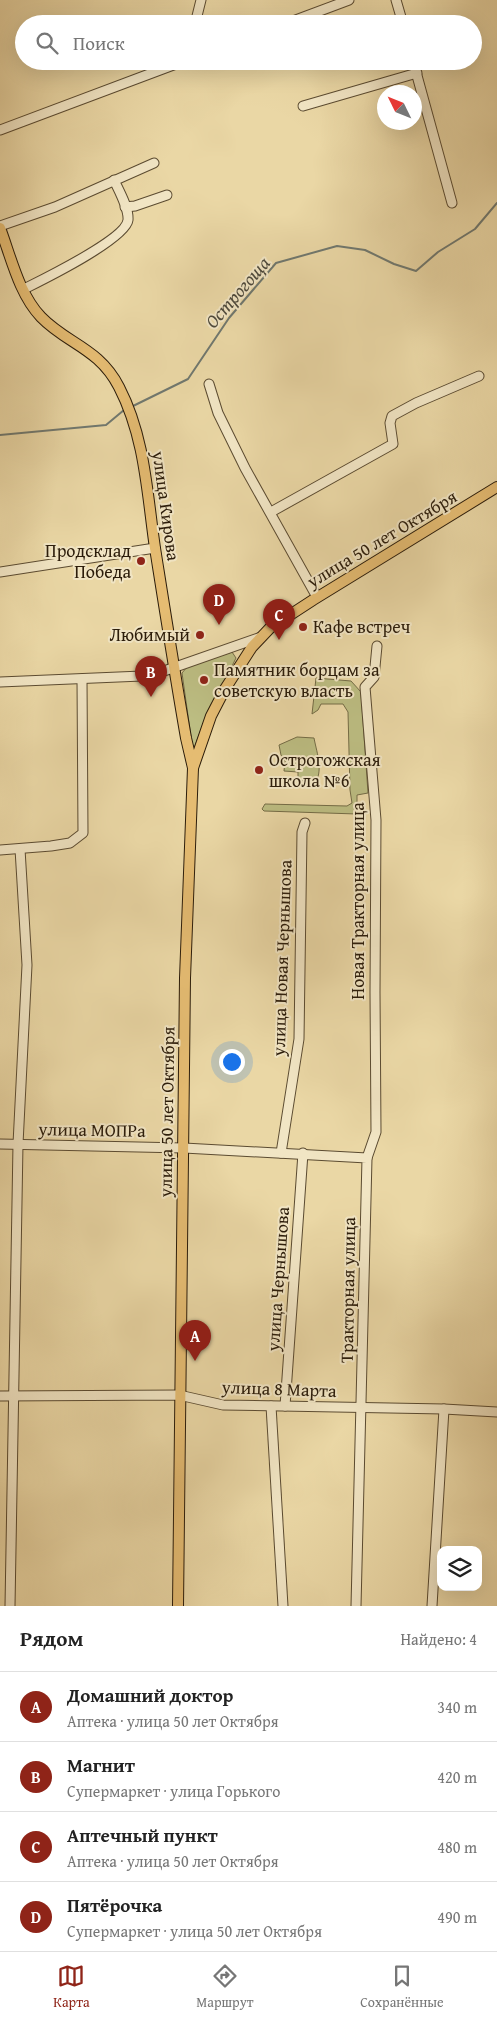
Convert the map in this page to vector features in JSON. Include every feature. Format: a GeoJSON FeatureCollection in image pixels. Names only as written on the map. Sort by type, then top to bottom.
{"type":"FeatureCollection","features":[{"type":"Feature","properties":{"kind":"main road","name":"улица Кирова"},"geometry":{"type":"LineString","coordinates":[[0,227],[24,289],[34,308],[48,323],[86,349],[101,362],[113,377],[123,395],[134,423],[144,464],[174,667],[193,768]]}},
{"type":"Feature","properties":{"kind":"main road","name":"улица 50 лет Октября"},"geometry":{"type":"LineString","coordinates":[[178,1606],[185,978],[193,768],[202,739],[240,663],[261,637],[277,622],[497,487]]}},
{"type":"Feature","properties":{"kind":"street"},"geometry":{"type":"LineString","coordinates":[[197,15],[201,0]]}},
{"type":"Feature","properties":{"kind":"street"},"geometry":{"type":"LineString","coordinates":[[309,15],[349,0]]}},
{"type":"Feature","properties":{"kind":"street"},"geometry":{"type":"LineString","coordinates":[[396,0],[400,15]]}},
{"type":"Feature","properties":{"kind":"street"},"geometry":{"type":"LineString","coordinates":[[0,130],[160,70]]}},
{"type":"Feature","properties":{"kind":"street"},"geometry":{"type":"LineString","coordinates":[[416,70],[452,204]]}},
{"type":"Feature","properties":{"kind":"street"},"geometry":{"type":"LineString","coordinates":[[303,106],[417,73]]}},
{"type":"Feature","properties":{"kind":"street"},"geometry":{"type":"LineString","coordinates":[[0,227],[55,207],[154,163]]}},
{"type":"Feature","properties":{"kind":"street"},"geometry":{"type":"LineString","coordinates":[[24,289],[81,259],[110,240],[126,224],[128,220],[125,207],[114,180]]}},
{"type":"Feature","properties":{"kind":"street"},"geometry":{"type":"LineString","coordinates":[[125,207],[135,206],[167,195]]}},
{"type":"Feature","properties":{"kind":"street"},"geometry":{"type":"LineString","coordinates":[[271,512],[393,444],[390,424],[392,416],[416,403],[479,376]]}},
{"type":"Feature","properties":{"kind":"street"},"geometry":{"type":"LineString","coordinates":[[209,384],[218,413],[245,468],[317,597]]}},
{"type":"Feature","properties":{"kind":"street"},"geometry":{"type":"LineString","coordinates":[[0,572],[155,548]]}},
{"type":"Feature","properties":{"kind":"street","name":"улица 50 лет Октября"},"geometry":{"type":"LineString","coordinates":[[0,682],[142,676],[261,637]]}},
{"type":"Feature","properties":{"kind":"street","name":"Новая Тракторная улица"},"geometry":{"type":"LineString","coordinates":[[367,1158],[376,1132],[376,820],[365,688],[374,677],[377,646]]}},
{"type":"Feature","properties":{"kind":"street"},"geometry":{"type":"LineString","coordinates":[[0,850],[70,843],[83,833],[82,679]]}},
{"type":"Feature","properties":{"kind":"street","name":"улица Новая Чернышова"},"geometry":{"type":"LineString","coordinates":[[281,1153],[299,1038],[302,832],[305,823]]}},
{"type":"Feature","properties":{"kind":"street"},"geometry":{"type":"LineString","coordinates":[[10,1606],[18,1144],[27,965],[20,849]]}},
{"type":"Feature","properties":{"kind":"street","name":"улица МОПРа"},"geometry":{"type":"LineString","coordinates":[[0,1144],[184,1148]]}},
{"type":"Feature","properties":{"kind":"street"},"geometry":{"type":"LineString","coordinates":[[184,1148],[303,1153],[367,1158]]}},
{"type":"Feature","properties":{"kind":"street","name":"улица Чернышова"},"geometry":{"type":"LineString","coordinates":[[285,1406],[303,1153]]}},
{"type":"Feature","properties":{"kind":"street","name":"Тракторная улица"},"geometry":{"type":"LineString","coordinates":[[356,1606],[367,1158]]}},
{"type":"Feature","properties":{"kind":"street","name":"улица 8 Марта"},"geometry":{"type":"LineString","coordinates":[[0,1396],[179,1395],[223,1405],[444,1409],[497,1412]]}},
{"type":"Feature","properties":{"kind":"street"},"geometry":{"type":"LineString","coordinates":[[271,1406],[283,1606]]}},
{"type":"Feature","properties":{"kind":"street"},"geometry":{"type":"LineString","coordinates":[[432,1606],[444,1409]]}},
{"type":"Feature","properties":{"kind":"green space"},"geometry":{"type":"Polygon","coordinates":[[[232,652],[236,658],[203,724],[193,751],[182,673],[187,667],[232,652]]]}},
{"type":"Feature","properties":{"kind":"green space"},"geometry":{"type":"Polygon","coordinates":[[[316,678],[351,681],[361,692],[368,793],[357,795],[357,814],[264,811],[262,809],[265,804],[347,806],[352,803],[348,712],[343,704],[321,704],[318,710],[312,714],[316,678]]]}},
{"type":"Feature","properties":{"kind":"green space"},"geometry":{"type":"Polygon","coordinates":[[[297,737],[314,738],[319,774],[314,785],[298,779],[298,772],[284,771],[285,761],[281,755],[279,745],[297,737]]]}},
{"type":"Feature","properties":{"kind":"waterway","name":"Острогоща"},"geometry":{"type":"LineString","coordinates":[[131,407],[188,379],[229,318],[276,263],[337,246],[365,250],[394,264],[416,271],[438,252],[475,229],[497,203]]}},
{"type":"Feature","properties":{"kind":"waterway","name":"Острогоща"},"geometry":{"type":"LineString","coordinates":[[0,435],[106,425],[124,410]]}},
{"type":"Feature","properties":{"kind":"place","name":"Продсклад Победа"},"geometry":{"type":"Point","coordinates":[141,561]}},
{"type":"Feature","properties":{"kind":"place","name":"Пятёрочка"},"geometry":{"type":"Point","coordinates":[219,625]}},
{"type":"Feature","properties":{"kind":"place","name":"Кафе встреч"},"geometry":{"type":"Point","coordinates":[303,627]}},
{"type":"Feature","properties":{"kind":"place","name":"Любимый"},"geometry":{"type":"Point","coordinates":[200,635]}},
{"type":"Feature","properties":{"kind":"place","name":"Аптечный пункт"},"geometry":{"type":"Point","coordinates":[279,640]}},
{"type":"Feature","properties":{"kind":"place","name":"Памятник борцам за советскую власть"},"geometry":{"type":"Point","coordinates":[204,680]}},
{"type":"Feature","properties":{"kind":"place","name":"Магнит"},"geometry":{"type":"Point","coordinates":[151,697]}},
{"type":"Feature","properties":{"kind":"place","name":"Острогожская школа №6"},"geometry":{"type":"Point","coordinates":[259,770]}},
{"type":"Feature","properties":{"kind":"place","name":"Домашний доктор"},"geometry":{"type":"Point","coordinates":[195,1361]}}]}
